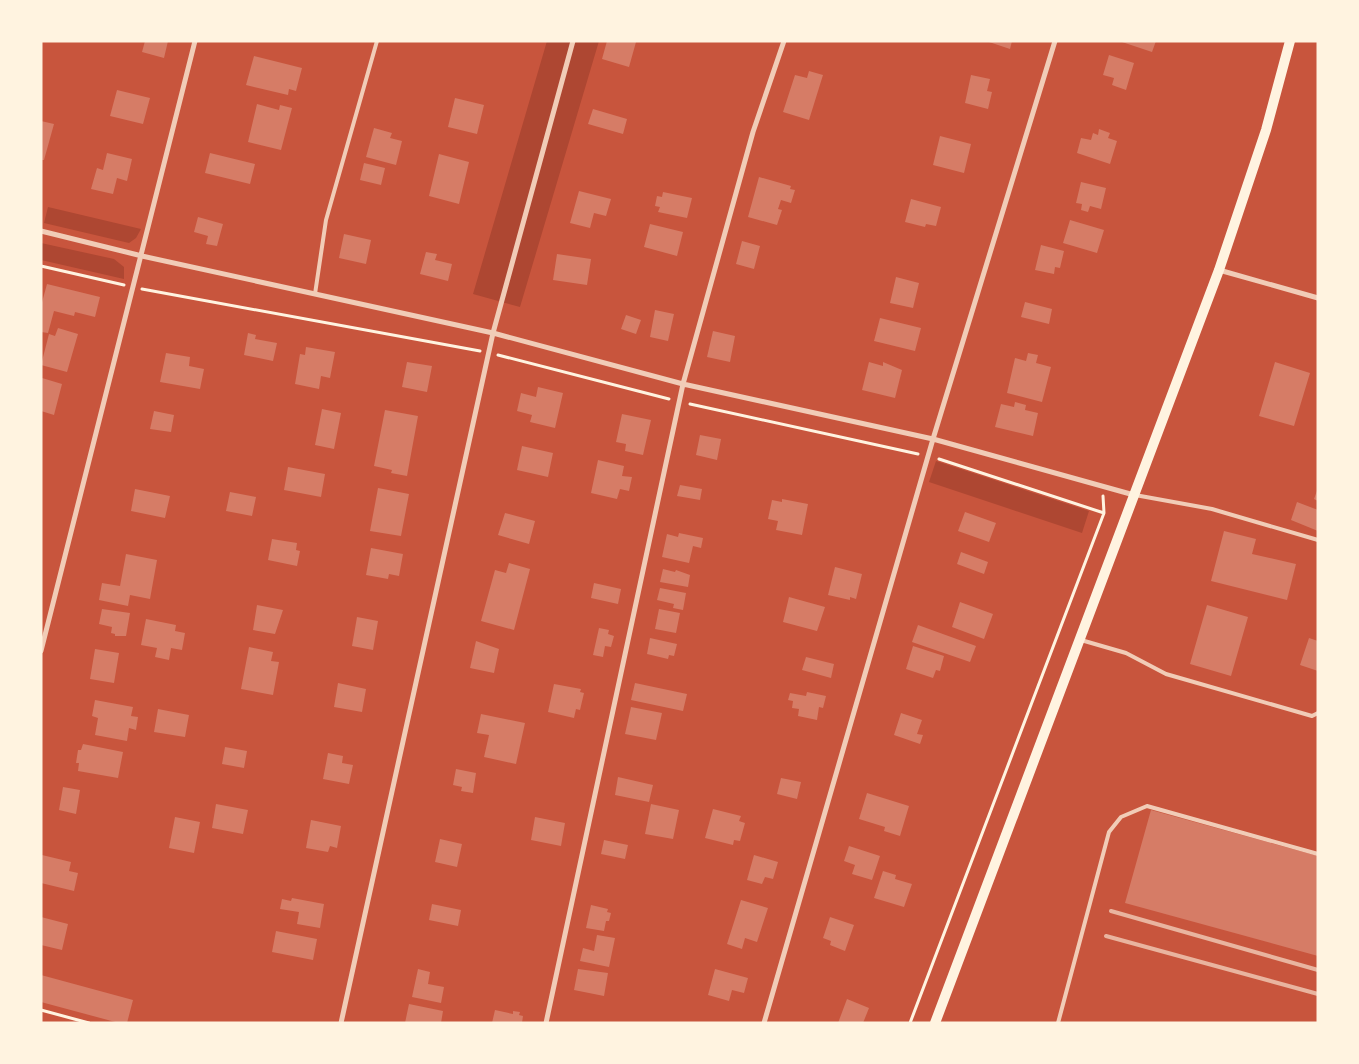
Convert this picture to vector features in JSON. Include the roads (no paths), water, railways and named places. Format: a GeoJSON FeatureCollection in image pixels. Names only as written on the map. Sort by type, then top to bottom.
{"type":"FeatureCollection","features":[{"type":"Feature","properties":{"kind":"main road"},"geometry":{"type":"LineString","coordinates":[[934,1023],[1219,270],[1266,130],[1290,41]]}},
{"type":"Feature","properties":{"kind":"street"},"geometry":{"type":"LineString","coordinates":[[41,651],[196,41]]}},
{"type":"Feature","properties":{"kind":"street"},"geometry":{"type":"LineString","coordinates":[[341,1023],[493,333],[573,41]]}},
{"type":"Feature","properties":{"kind":"street"},"geometry":{"type":"LineString","coordinates":[[546,1023],[683,384],[753,132],[784,41]]}},
{"type":"Feature","properties":{"kind":"street"},"geometry":{"type":"LineString","coordinates":[[764,1023],[933,439],[1055,41]]}},
{"type":"Feature","properties":{"kind":"street"},"geometry":{"type":"LineString","coordinates":[[41,231],[142,256],[493,333],[683,384],[933,439],[1135,495]]}},
{"type":"Feature","properties":{"kind":"street"},"geometry":{"type":"LineString","coordinates":[[1219,270],[1318,298]]}},
{"type":"Feature","properties":{"kind":"lane"},"geometry":{"type":"LineString","coordinates":[[315,294],[326,220],[377,41]]}},
{"type":"Feature","properties":{"kind":"lane"},"geometry":{"type":"LineString","coordinates":[[1135,495],[1212,509],[1318,540]]}},
{"type":"Feature","properties":{"kind":"lane"},"geometry":{"type":"LineString","coordinates":[[1080,640],[1126,653],[1166,674],[1312,716],[1318,713]]}},
{"type":"Feature","properties":{"kind":"lane"},"geometry":{"type":"LineString","coordinates":[[1058,1023],[1109,832],[1121,817],[1147,806],[1318,854]]}},
{"type":"Feature","properties":{"kind":"railway"},"geometry":{"type":"LineString","coordinates":[[1111,911],[1318,970]]}},
{"type":"Feature","properties":{"kind":"railway"},"geometry":{"type":"LineString","coordinates":[[1106,936],[1318,994]]}}]}
